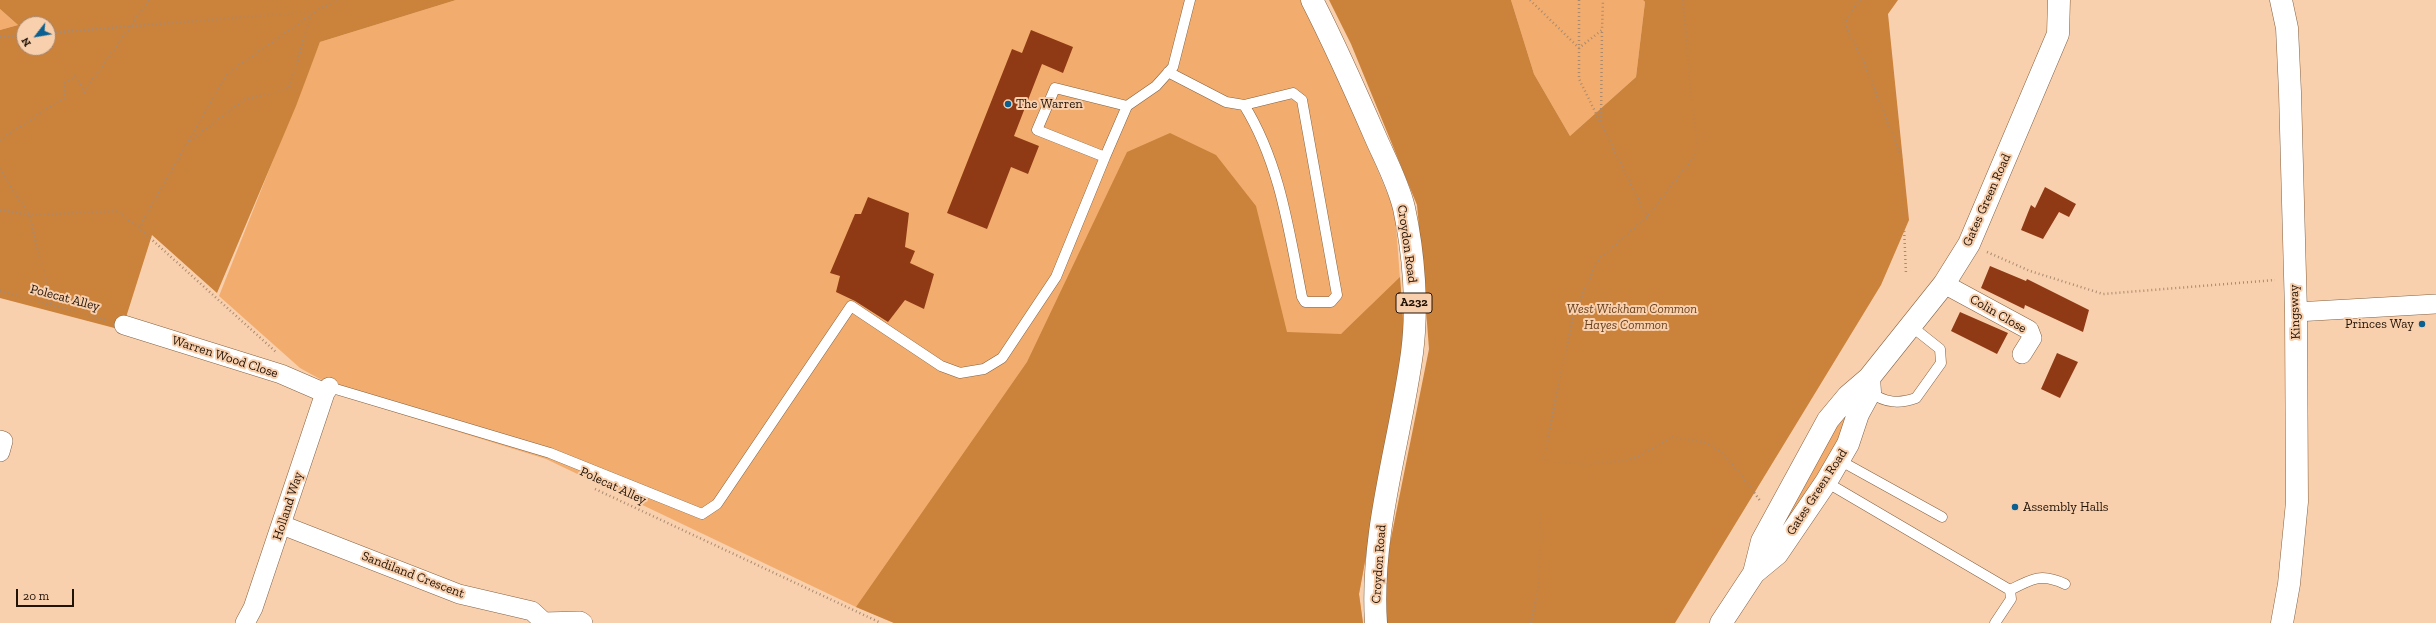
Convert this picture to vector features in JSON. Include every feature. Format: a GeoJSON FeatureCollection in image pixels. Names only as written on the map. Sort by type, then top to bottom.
{"type":"FeatureCollection","features":[{"type":"Feature","properties":{"kind":"main road","name":"Croydon Road"},"geometry":{"type":"LineString","coordinates":[[1312,0],[1351,79],[1404,207],[1413,276],[1412,352],[1380,533],[1375,577],[1376,623]]}},
{"type":"Feature","properties":{"kind":"main road","name":"Gates Green Road"},"geometry":{"type":"LineString","coordinates":[[1721,623],[1754,573],[1777,554],[1826,482],[1839,460],[1870,385],[1911,326],[1944,284],[1968,244],[2058,34],[2059,0]]}},
{"type":"Feature","properties":{"kind":"main road","name":"Kingsway"},"geometry":{"type":"LineString","coordinates":[[2282,0],[2287,28],[2289,72],[2296,312],[2297,502],[2289,584],[2282,623]]}},
{"type":"Feature","properties":{"kind":"main road","name":"Gates Green Road"},"geometry":{"type":"LineString","coordinates":[[1754,573],[1762,541],[1828,420],[1848,396],[1870,385]]}},
{"type":"Feature","properties":{"kind":"street","name":"Colin Close"},"geometry":{"type":"LineString","coordinates":[[1944,284],[2029,330],[2032,338],[2022,354]]}},
{"type":"Feature","properties":{"kind":"street"},"geometry":{"type":"LineString","coordinates":[[2296,312],[2436,304]]}},
{"type":"Feature","properties":{"kind":"street","name":"Warren Wood Close"},"geometry":{"type":"LineString","coordinates":[[124,325],[281,374],[327,390]]}},
{"type":"Feature","properties":{"kind":"street","name":"Holland Way"},"geometry":{"type":"LineString","coordinates":[[245,623],[253,608],[327,390]]}},
{"type":"Feature","properties":{"kind":"street"},"geometry":{"type":"LineString","coordinates":[[0,440],[3,441],[0,452]]}},
{"type":"Feature","properties":{"kind":"street","name":"Sandiland Crescent"},"geometry":{"type":"LineString","coordinates":[[282,525],[459,594],[532,611],[545,622],[580,621],[583,623]]}},
{"type":"Feature","properties":{"kind":"lane"},"geometry":{"type":"LineString","coordinates":[[327,390],[550,453],[702,514],[717,504],[851,306],[941,366],[960,373],[984,369],[1002,358],[1056,278],[1127,106],[1156,86],[1173,67],[1190,0]]}},
{"type":"Feature","properties":{"kind":"lane"},"geometry":{"type":"LineString","coordinates":[[1168,72],[1226,102],[1244,105],[1293,93],[1302,100],[1337,295],[1331,302],[1305,302],[1302,297],[1280,190],[1264,142],[1244,105]]}},
{"type":"Feature","properties":{"kind":"lane"},"geometry":{"type":"LineString","coordinates":[[1105,157],[1037,130],[1055,88],[1127,106]]}},
{"type":"Feature","properties":{"kind":"lane"},"geometry":{"type":"LineString","coordinates":[[1870,385],[1877,397],[1895,402],[1916,398],[1941,364],[1940,350],[1911,326]]}},
{"type":"Feature","properties":{"kind":"lane"},"geometry":{"type":"LineString","coordinates":[[1839,460],[1942,517]]}},
{"type":"Feature","properties":{"kind":"lane"},"geometry":{"type":"LineString","coordinates":[[1826,482],[2010,590]]}},
{"type":"Feature","properties":{"kind":"lane"},"geometry":{"type":"LineString","coordinates":[[2010,590],[2029,580],[2050,577],[2066,584]]}},
{"type":"Feature","properties":{"kind":"lane"},"geometry":{"type":"LineString","coordinates":[[1995,623],[2011,599],[2010,590]]}},
{"type":"Feature","properties":{"kind":"path"},"geometry":{"type":"LineString","coordinates":[[0,140],[65,97],[64,84],[76,75],[84,92],[149,0]]}},
{"type":"Feature","properties":{"kind":"path"},"geometry":{"type":"LineString","coordinates":[[139,228],[228,72],[316,11],[337,0]]}},
{"type":"Feature","properties":{"kind":"path"},"geometry":{"type":"LineString","coordinates":[[1579,0],[1579,79],[1647,217]]}},
{"type":"Feature","properties":{"kind":"path"},"geometry":{"type":"LineString","coordinates":[[1600,123],[1603,0]]}},
{"type":"Feature","properties":{"kind":"path"},"geometry":{"type":"LineString","coordinates":[[1531,623],[1539,587],[1543,460],[1573,317],[1597,261],[1647,217],[1697,153],[1684,0]]}},
{"type":"Feature","properties":{"kind":"path"},"geometry":{"type":"LineString","coordinates":[[1860,0],[1844,23],[1863,60],[1901,156],[1906,274]]}},
{"type":"Feature","properties":{"kind":"path"},"geometry":{"type":"LineString","coordinates":[[1532,1],[1579,48]]}},
{"type":"Feature","properties":{"kind":"path"},"geometry":{"type":"LineString","coordinates":[[56,32],[316,11]]}},
{"type":"Feature","properties":{"kind":"path"},"geometry":{"type":"LineString","coordinates":[[188,142],[245,99],[289,89],[311,15]]}},
{"type":"Feature","properties":{"kind":"path"},"geometry":{"type":"LineString","coordinates":[[1579,48],[1602,30]]}},
{"type":"Feature","properties":{"kind":"path"},"geometry":{"type":"LineString","coordinates":[[0,37],[16,36]]}},
{"type":"Feature","properties":{"kind":"path"},"geometry":{"type":"LineString","coordinates":[[0,169],[29,215],[52,305]]}},
{"type":"Feature","properties":{"kind":"path"},"geometry":{"type":"LineString","coordinates":[[0,210],[29,215],[117,211],[139,228],[280,355]]}},
{"type":"Feature","properties":{"kind":"path"},"geometry":{"type":"LineString","coordinates":[[1968,244],[2030,271],[2103,294],[2294,280]]}},
{"type":"Feature","properties":{"kind":"path","name":"Polecat Alley"},"geometry":{"type":"LineString","coordinates":[[0,291],[124,325]]}},
{"type":"Feature","properties":{"kind":"path"},"geometry":{"type":"LineString","coordinates":[[1543,460],[1590,464],[1630,460],[1674,437],[1705,442],[1719,450],[1740,473],[1774,520]]}},
{"type":"Feature","properties":{"kind":"path","name":"Polecat Alley"},"geometry":{"type":"LineString","coordinates":[[594,488],[881,623]]}},
{"type":"Feature","properties":{"kind":"shaded area"},"geometry":{"type":"Polygon","coordinates":[[[456,0],[1301,0],[1330,56],[1395,212],[1405,346],[1359,594],[1363,623],[894,623],[856,607],[546,459],[339,395],[327,383],[300,368],[219,296],[320,42],[456,0]]]}},
{"type":"Feature","properties":{"kind":"shaded area"},"geometry":{"type":"Polygon","coordinates":[[[1511,0],[1643,0],[1645,2],[1636,77],[1570,136],[1534,74],[1511,0]]]}},
{"type":"Feature","properties":{"kind":"shaded area"},"geometry":{"type":"Polygon","coordinates":[[[0,9],[16,23],[16,26],[0,30],[0,9]]]}},
{"type":"Feature","properties":{"kind":"shaded area"},"geometry":{"type":"Polygon","coordinates":[[[1854,398],[1841,440],[1770,547],[1798,492],[1854,398]]]}},
{"type":"Feature","properties":{"kind":"green space"},"geometry":{"type":"Polygon","coordinates":[[[0,0],[456,0],[320,42],[296,106],[217,293],[152,235],[122,330],[0,298],[0,30],[16,26],[16,56],[56,56],[56,16],[16,16],[16,23],[0,9],[0,0]]]}},
{"type":"Feature","properties":{"kind":"green space","name":"Hayes Common"},"geometry":{"type":"Polygon","coordinates":[[[1329,0],[1511,0],[1534,74],[1570,136],[1636,77],[1645,2],[1643,0],[1898,0],[1888,14],[1909,220],[1881,285],[1675,623],[1382,623],[1380,593],[1429,349],[1423,271],[1417,205],[1351,44],[1329,0]]]}},
{"type":"Feature","properties":{"kind":"green space"},"geometry":{"type":"Polygon","coordinates":[[[1170,133],[1216,155],[1256,206],[1287,332],[1341,334],[1400,277],[1405,346],[1359,594],[1363,623],[894,623],[856,607],[1027,362],[1127,152],[1170,133]]]}},
{"type":"Feature","properties":{"kind":"building","name":"The Warren"},"geometry":{"type":"Polygon","coordinates":[[[1031,30],[1073,47],[1063,73],[1042,64],[1014,136],[1039,146],[1028,174],[1011,167],[987,229],[947,213],[1012,49],[1022,53],[1031,30]]]}},
{"type":"Feature","properties":{"kind":"building"},"geometry":{"type":"Polygon","coordinates":[[[2045,187],[2076,204],[2069,217],[2059,212],[2043,239],[2021,230],[2031,205],[2035,208],[2045,187]]]}},
{"type":"Feature","properties":{"kind":"building"},"geometry":{"type":"Polygon","coordinates":[[[868,197],[909,213],[905,247],[915,251],[910,263],[934,274],[924,309],[905,300],[888,322],[855,301],[836,292],[840,276],[830,273],[855,214],[861,214],[868,197]]]}},
{"type":"Feature","properties":{"kind":"building"},"geometry":{"type":"Polygon","coordinates":[[[1990,266],[2026,281],[2027,279],[2089,310],[2083,332],[2025,305],[2024,309],[1981,288],[1990,266]]]}},
{"type":"Feature","properties":{"kind":"building"},"geometry":{"type":"Polygon","coordinates":[[[1960,312],[2008,333],[1997,354],[1951,331],[1960,312]]]}},
{"type":"Feature","properties":{"kind":"building"},"geometry":{"type":"Polygon","coordinates":[[[2057,353],[2078,362],[2060,398],[2041,389],[2057,353]]]}},
{"type":"Feature","properties":{"kind":"place","name":"The Warren"},"geometry":{"type":"Point","coordinates":[1008,104]}},
{"type":"Feature","properties":{"kind":"place","name":"Princes Way"},"geometry":{"type":"Point","coordinates":[2422,324]}},
{"type":"Feature","properties":{"kind":"place","name":"Assembly Halls"},"geometry":{"type":"Point","coordinates":[2015,507]}},
{"type":"Feature","properties":{"kind":"park label","name":"West Wickham Common"},"geometry":{"type":"Point","coordinates":[1632,309]}}]}
